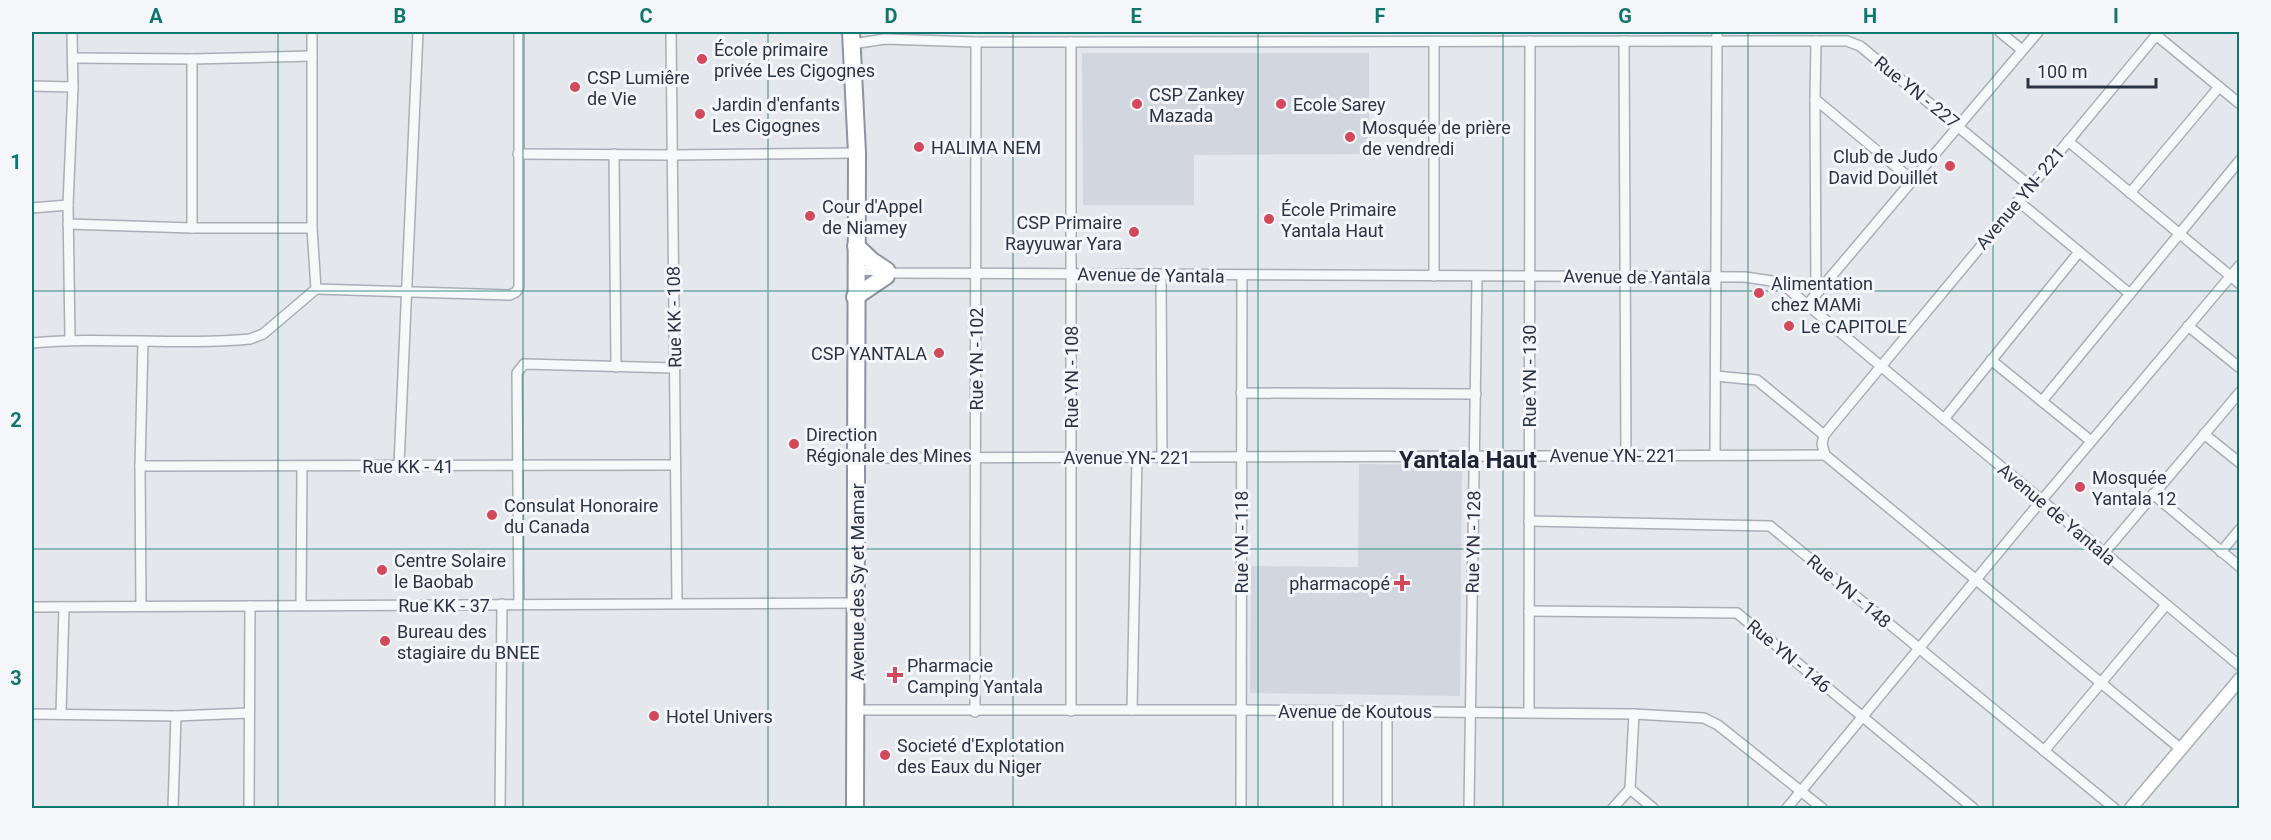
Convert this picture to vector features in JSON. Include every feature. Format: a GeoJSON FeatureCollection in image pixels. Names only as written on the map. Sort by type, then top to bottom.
{"type":"FeatureCollection","features":[{"type":"Feature","properties":{"kind":"highway","name":"Avenue des Sy et Mamar"},"geometry":{"type":"LineString","coordinates":[[852,38],[857,153],[855,808]]}},
{"type":"Feature","properties":{"kind":"highway"},"geometry":{"type":"LineString","coordinates":[[855,297],[889,273],[856,246]]}},
{"type":"Feature","properties":{"kind":"street"},"geometry":{"type":"LineString","coordinates":[[70,339],[68,206],[73,87],[72,32]]}},
{"type":"Feature","properties":{"kind":"street"},"geometry":{"type":"LineString","coordinates":[[312,32],[312,228],[316,290]]}},
{"type":"Feature","properties":{"kind":"street"},"geometry":{"type":"LineString","coordinates":[[399,465],[418,32]]}},
{"type":"Feature","properties":{"kind":"street"},"geometry":{"type":"LineString","coordinates":[[32,343],[70,339],[143,342],[250,339],[263,334],[316,290],[510,295],[516,292],[519,287],[519,32]]}},
{"type":"Feature","properties":{"kind":"street","name":"Rue KK - 108"},"geometry":{"type":"LineString","coordinates":[[671,32],[677,603]]}},
{"type":"Feature","properties":{"kind":"street"},"geometry":{"type":"LineString","coordinates":[[2000,32],[2022,50]]}},
{"type":"Feature","properties":{"kind":"street"},"geometry":{"type":"LineString","coordinates":[[1807,305],[2038,32]]}},
{"type":"Feature","properties":{"kind":"street"},"geometry":{"type":"LineString","coordinates":[[2157,33],[2240,104]]}},
{"type":"Feature","properties":{"kind":"street","name":"Avenue YN- 221"},"geometry":{"type":"LineString","coordinates":[[1824,435],[2157,33]]}},
{"type":"Feature","properties":{"kind":"street","name":"Rue YN - 227"},"geometry":{"type":"LineString","coordinates":[[852,38],[885,35],[976,42],[1434,42],[1530,41],[1578,36],[1624,41],[1655,36],[1717,36],[1847,41],[1860,46],[2030,186]]}},
{"type":"Feature","properties":{"kind":"street"},"geometry":{"type":"LineString","coordinates":[[1715,455],[1717,36]]}},
{"type":"Feature","properties":{"kind":"street"},"geometry":{"type":"LineString","coordinates":[[1816,40],[1816,294]]}},
{"type":"Feature","properties":{"kind":"street","name":"Rue YN - 130"},"geometry":{"type":"LineString","coordinates":[[1529,712],[1530,41]]}},
{"type":"Feature","properties":{"kind":"street"},"geometry":{"type":"LineString","coordinates":[[1624,41],[1626,455]]}},
{"type":"Feature","properties":{"kind":"street","name":"Rue YN - 102"},"geometry":{"type":"LineString","coordinates":[[975,712],[976,42]]}},
{"type":"Feature","properties":{"kind":"street","name":"Rue YN - 108"},"geometry":{"type":"LineString","coordinates":[[1071,42],[1071,711]]}},
{"type":"Feature","properties":{"kind":"street"},"geometry":{"type":"LineString","coordinates":[[1434,42],[1434,276]]}},
{"type":"Feature","properties":{"kind":"street"},"geometry":{"type":"LineString","coordinates":[[73,57],[312,56]]}},
{"type":"Feature","properties":{"kind":"street"},"geometry":{"type":"LineString","coordinates":[[192,58],[192,228]]}},
{"type":"Feature","properties":{"kind":"street"},"geometry":{"type":"LineString","coordinates":[[32,86],[73,87]]}},
{"type":"Feature","properties":{"kind":"street"},"geometry":{"type":"LineString","coordinates":[[2130,193],[2218,87]]}},
{"type":"Feature","properties":{"kind":"street"},"geometry":{"type":"LineString","coordinates":[[1815,99],[1912,180]]}},
{"type":"Feature","properties":{"kind":"street"},"geometry":{"type":"LineString","coordinates":[[2068,141],[2240,284]]}},
{"type":"Feature","properties":{"kind":"street"},"geometry":{"type":"LineString","coordinates":[[518,154],[857,153]]}},
{"type":"Feature","properties":{"kind":"street"},"geometry":{"type":"LineString","coordinates":[[614,154],[616,367]]}},
{"type":"Feature","properties":{"kind":"street"},"geometry":{"type":"LineString","coordinates":[[2042,401],[2240,160]]}},
{"type":"Feature","properties":{"kind":"street"},"geometry":{"type":"LineString","coordinates":[[2018,201],[2130,294]]}},
{"type":"Feature","properties":{"kind":"street"},"geometry":{"type":"LineString","coordinates":[[32,208],[68,206]]}},
{"type":"Feature","properties":{"kind":"street"},"geometry":{"type":"LineString","coordinates":[[68,224],[192,228],[312,228]]}},
{"type":"Feature","properties":{"kind":"street"},"geometry":{"type":"LineString","coordinates":[[1944,419],[2079,252]]}},
{"type":"Feature","properties":{"kind":"street"},"geometry":{"type":"LineString","coordinates":[[1787,808],[2240,265]]}},
{"type":"Feature","properties":{"kind":"street","name":"Avenue de Yantala"},"geometry":{"type":"LineString","coordinates":[[856,273],[1242,276],[1529,275],[1745,277],[1773,281],[1807,305],[2240,666]]}},
{"type":"Feature","properties":{"kind":"street"},"geometry":{"type":"LineString","coordinates":[[1161,274],[1162,457]]}},
{"type":"Feature","properties":{"kind":"street","name":"Rue YN - 118"},"geometry":{"type":"LineString","coordinates":[[1240,808],[1242,276]]}},
{"type":"Feature","properties":{"kind":"street","name":"Rue YN - 128"},"geometry":{"type":"LineString","coordinates":[[1469,808],[1477,276]]}},
{"type":"Feature","properties":{"kind":"street"},"geometry":{"type":"LineString","coordinates":[[2188,326],[2240,368]]}},
{"type":"Feature","properties":{"kind":"street"},"geometry":{"type":"LineString","coordinates":[[141,606],[140,466],[143,342]]}},
{"type":"Feature","properties":{"kind":"street"},"geometry":{"type":"LineString","coordinates":[[1991,360],[2091,441]]}},
{"type":"Feature","properties":{"kind":"street"},"geometry":{"type":"LineString","coordinates":[[519,604],[517,373],[520,368],[524,364],[675,368]]}},
{"type":"Feature","properties":{"kind":"street"},"geometry":{"type":"LineString","coordinates":[[1716,376],[1756,380],[1824,435],[1822,444],[1825,455],[2181,749]]}},
{"type":"Feature","properties":{"kind":"street"},"geometry":{"type":"LineString","coordinates":[[2104,553],[2240,392]]}},
{"type":"Feature","properties":{"kind":"street"},"geometry":{"type":"LineString","coordinates":[[1241,393],[1476,394]]}},
{"type":"Feature","properties":{"kind":"street"},"geometry":{"type":"LineString","coordinates":[[2204,434],[2240,463]]}},
{"type":"Feature","properties":{"kind":"street","name":"Avenue YN- 221"},"geometry":{"type":"LineString","coordinates":[[856,458],[1825,455]]}},
{"type":"Feature","properties":{"kind":"street"},"geometry":{"type":"LineString","coordinates":[[1132,710],[1137,457]]}},
{"type":"Feature","properties":{"kind":"street","name":"Rue KK - 41"},"geometry":{"type":"LineString","coordinates":[[140,466],[675,465]]}},
{"type":"Feature","properties":{"kind":"street"},"geometry":{"type":"LineString","coordinates":[[301,605],[302,467]]}},
{"type":"Feature","properties":{"kind":"street"},"geometry":{"type":"LineString","coordinates":[[2153,494],[2240,567]]}},
{"type":"Feature","properties":{"kind":"street","name":"Rue YN - 148"},"geometry":{"type":"LineString","coordinates":[[1529,521],[1770,526],[2114,808]]}},
{"type":"Feature","properties":{"kind":"street"},"geometry":{"type":"LineString","coordinates":[[2221,552],[2240,529]]}},
{"type":"Feature","properties":{"kind":"street","name":"Rue KK - 37"},"geometry":{"type":"LineString","coordinates":[[32,607],[857,603]]}},
{"type":"Feature","properties":{"kind":"street"},"geometry":{"type":"LineString","coordinates":[[500,808],[502,604]]}},
{"type":"Feature","properties":{"kind":"street"},"geometry":{"type":"LineString","coordinates":[[2044,751],[2166,605]]}},
{"type":"Feature","properties":{"kind":"street"},"geometry":{"type":"LineString","coordinates":[[249,808],[250,606]]}},
{"type":"Feature","properties":{"kind":"street"},"geometry":{"type":"LineString","coordinates":[[61,714],[64,607]]}},
{"type":"Feature","properties":{"kind":"street","name":"Rue YN - 146"},"geometry":{"type":"LineString","coordinates":[[1529,610],[1737,613],[1973,808]]}},
{"type":"Feature","properties":{"kind":"street"},"geometry":{"type":"LineString","coordinates":[[2131,808],[2240,679]]}},
{"type":"Feature","properties":{"kind":"street","name":"Avenue de Koutous"},"geometry":{"type":"LineString","coordinates":[[857,710],[975,712],[1470,711],[1634,714],[1712,721],[1822,808]]}},
{"type":"Feature","properties":{"kind":"street"},"geometry":{"type":"LineString","coordinates":[[1338,711],[1338,808]]}},
{"type":"Feature","properties":{"kind":"street"},"geometry":{"type":"LineString","coordinates":[[1387,711],[1387,808]]}},
{"type":"Feature","properties":{"kind":"street"},"geometry":{"type":"LineString","coordinates":[[32,714],[176,716],[249,713]]}},
{"type":"Feature","properties":{"kind":"street"},"geometry":{"type":"LineString","coordinates":[[1613,808],[1630,789],[1634,714]]}},
{"type":"Feature","properties":{"kind":"street"},"geometry":{"type":"LineString","coordinates":[[173,808],[176,716]]}},
{"type":"Feature","properties":{"kind":"street"},"geometry":{"type":"LineString","coordinates":[[1630,789],[1653,808]]}},
{"type":"Feature","properties":{"kind":"shaded area"},"geometry":{"type":"Polygon","coordinates":[[[1082,53],[1369,53],[1369,154],[1194,155],[1194,205],[1083,205],[1082,53]]]}},
{"type":"Feature","properties":{"kind":"shaded area"},"geometry":{"type":"Polygon","coordinates":[[[1359,464],[1462,465],[1460,696],[1250,693],[1251,566],[1358,567],[1359,464]]]}},
{"type":"Feature","properties":{"kind":"place","name":"École primaire privée Les Cigognes"},"geometry":{"type":"Point","coordinates":[702,59]}},
{"type":"Feature","properties":{"kind":"place","name":"CSP Lumiêre de Vie"},"geometry":{"type":"Point","coordinates":[575,87]}},
{"type":"Feature","properties":{"kind":"place","name":"CSP Zankey Mazada"},"geometry":{"type":"Point","coordinates":[1137,104]}},
{"type":"Feature","properties":{"kind":"place","name":"Ecole Sarey"},"geometry":{"type":"Point","coordinates":[1281,104]}},
{"type":"Feature","properties":{"kind":"place","name":"Jardin d'enfants Les Cigognes"},"geometry":{"type":"Point","coordinates":[700,114]}},
{"type":"Feature","properties":{"kind":"place","name":"Mosquée de prière de vendredi"},"geometry":{"type":"Point","coordinates":[1350,137]}},
{"type":"Feature","properties":{"kind":"place","name":"HALIMA NEM"},"geometry":{"type":"Point","coordinates":[919,147]}},
{"type":"Feature","properties":{"kind":"place","name":"Club de Judo David Douillet"},"geometry":{"type":"Point","coordinates":[1950,166]}},
{"type":"Feature","properties":{"kind":"place","name":"Cour d'Appel de Niamey"},"geometry":{"type":"Point","coordinates":[810,216]}},
{"type":"Feature","properties":{"kind":"place","name":"École Primaire Yantala Haut"},"geometry":{"type":"Point","coordinates":[1269,219]}},
{"type":"Feature","properties":{"kind":"place","name":"CSP Primaire Rayyuwar Yara"},"geometry":{"type":"Point","coordinates":[1134,232]}},
{"type":"Feature","properties":{"kind":"place","name":"Alimentation chez MAMi"},"geometry":{"type":"Point","coordinates":[1759,293]}},
{"type":"Feature","properties":{"kind":"place","name":"Le CAPITOLE"},"geometry":{"type":"Point","coordinates":[1789,326]}},
{"type":"Feature","properties":{"kind":"place","name":"CSP YANTALA"},"geometry":{"type":"Point","coordinates":[939,353]}},
{"type":"Feature","properties":{"kind":"place","name":"Direction Régionale des Mines"},"geometry":{"type":"Point","coordinates":[794,444]}},
{"type":"Feature","properties":{"kind":"place","name":"Mosquée Yantala 12"},"geometry":{"type":"Point","coordinates":[2080,487]}},
{"type":"Feature","properties":{"kind":"place","name":"Consulat Honoraire du Canada"},"geometry":{"type":"Point","coordinates":[492,515]}},
{"type":"Feature","properties":{"kind":"place","name":"Centre Solaire le Baobab"},"geometry":{"type":"Point","coordinates":[382,570]}},
{"type":"Feature","properties":{"kind":"place","name":"pharmacopé"},"geometry":{"type":"Point","coordinates":[1402,583]}},
{"type":"Feature","properties":{"kind":"place","name":"Bureau des stagiaire du BNEE"},"geometry":{"type":"Point","coordinates":[385,641]}},
{"type":"Feature","properties":{"kind":"place","name":"Pharmacie Camping Yantala"},"geometry":{"type":"Point","coordinates":[895,675]}},
{"type":"Feature","properties":{"kind":"place","name":"Hotel Univers"},"geometry":{"type":"Point","coordinates":[654,716]}},
{"type":"Feature","properties":{"kind":"place","name":"Societé d'Explotation des Eaux du Niger"},"geometry":{"type":"Point","coordinates":[885,755]}},
{"type":"Feature","properties":{"kind":"district","name":"Yantala Haut"},"geometry":{"type":"Point","coordinates":[1468,460]}}]}
